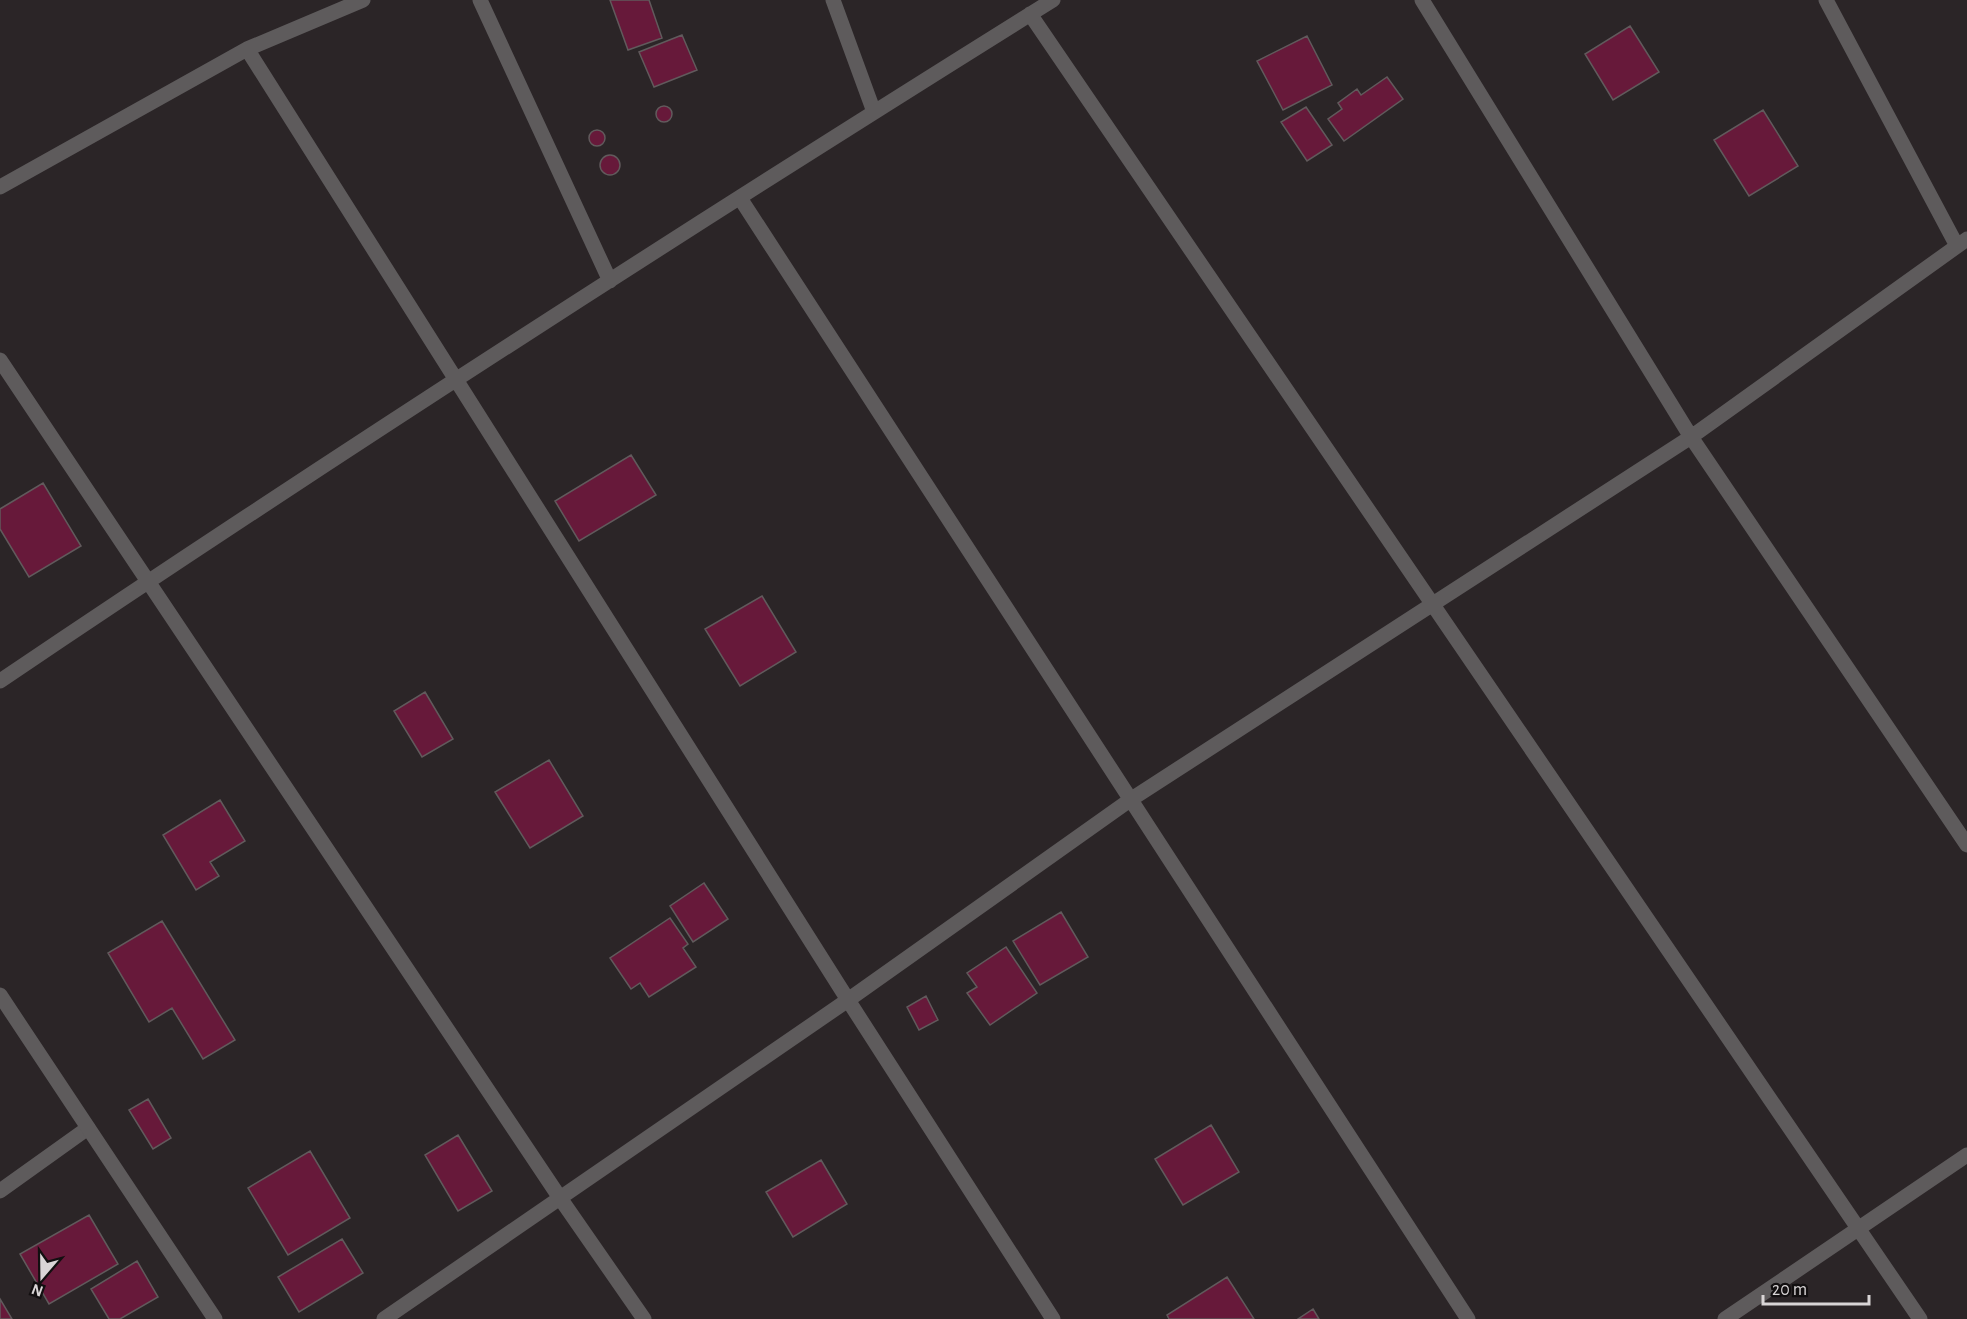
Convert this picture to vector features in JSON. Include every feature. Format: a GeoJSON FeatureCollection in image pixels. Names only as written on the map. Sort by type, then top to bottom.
{"type":"FeatureCollection","features":[{"type":"Feature","properties":{"kind":"street"},"geometry":{"type":"LineString","coordinates":[[0,187],[247,49],[363,0]]}},
{"type":"Feature","properties":{"kind":"street"},"geometry":{"type":"LineString","coordinates":[[480,0],[610,281]]}},
{"type":"Feature","properties":{"kind":"street"},"geometry":{"type":"LineString","coordinates":[[833,0],[874,112]]}},
{"type":"Feature","properties":{"kind":"street"},"geometry":{"type":"LineString","coordinates":[[0,681],[147,582],[610,281],[1053,0]]}},
{"type":"Feature","properties":{"kind":"street"},"geometry":{"type":"LineString","coordinates":[[1422,0],[1691,437],[1967,845]]}},
{"type":"Feature","properties":{"kind":"street"},"geometry":{"type":"LineString","coordinates":[[384,1319],[848,1000],[1131,800],[1691,437],[1962,243],[1826,0]]}},
{"type":"Feature","properties":{"kind":"street"},"geometry":{"type":"LineString","coordinates":[[1030,14],[1920,1319]]}},
{"type":"Feature","properties":{"kind":"street"},"geometry":{"type":"LineString","coordinates":[[247,49],[848,1000],[1053,1319]]}},
{"type":"Feature","properties":{"kind":"street"},"geometry":{"type":"LineString","coordinates":[[740,198],[1468,1319]]}},
{"type":"Feature","properties":{"kind":"street"},"geometry":{"type":"LineString","coordinates":[[0,360],[560,1198],[644,1319]]}},
{"type":"Feature","properties":{"kind":"street"},"geometry":{"type":"LineString","coordinates":[[0,995],[215,1319]]}},
{"type":"Feature","properties":{"kind":"street"},"geometry":{"type":"LineString","coordinates":[[0,1191],[88,1128]]}},
{"type":"Feature","properties":{"kind":"street"},"geometry":{"type":"LineString","coordinates":[[1725,1319],[1967,1155]]}},
{"type":"Feature","properties":{"kind":"building"},"geometry":{"type":"Polygon","coordinates":[[[610,0],[649,0],[662,38],[628,50],[610,0]]]}},
{"type":"Feature","properties":{"kind":"building"},"geometry":{"type":"Polygon","coordinates":[[[1630,26],[1659,72],[1613,100],[1585,54],[1630,26]]]}},
{"type":"Feature","properties":{"kind":"building"},"geometry":{"type":"Polygon","coordinates":[[[682,35],[697,70],[654,87],[639,52],[682,35]]]}},
{"type":"Feature","properties":{"kind":"building"},"geometry":{"type":"Polygon","coordinates":[[[1307,36],[1332,85],[1283,110],[1257,61],[1307,36]]]}},
{"type":"Feature","properties":{"kind":"building"},"geometry":{"type":"Polygon","coordinates":[[[1387,77],[1403,99],[1344,141],[1328,119],[1342,109],[1338,103],[1357,89],[1361,95],[1387,77]]]}},
{"type":"Feature","properties":{"kind":"building"},"geometry":{"type":"Polygon","coordinates":[[[664,106],[672,114],[664,122],[656,114],[664,106]]]}},
{"type":"Feature","properties":{"kind":"building"},"geometry":{"type":"Polygon","coordinates":[[[1306,107],[1332,145],[1307,161],[1281,122],[1306,107]]]}},
{"type":"Feature","properties":{"kind":"building"},"geometry":{"type":"Polygon","coordinates":[[[1763,110],[1798,166],[1749,196],[1714,140],[1763,110]]]}},
{"type":"Feature","properties":{"kind":"building"},"geometry":{"type":"Polygon","coordinates":[[[594,130],[600,130],[605,138],[603,144],[594,146],[589,141],[589,135],[594,130]]]}},
{"type":"Feature","properties":{"kind":"building"},"geometry":{"type":"Polygon","coordinates":[[[610,155],[617,158],[620,165],[617,172],[610,175],[603,172],[600,165],[603,158],[610,155]]]}},
{"type":"Feature","properties":{"kind":"building"},"geometry":{"type":"Polygon","coordinates":[[[631,455],[656,495],[579,541],[555,501],[631,455]]]}},
{"type":"Feature","properties":{"kind":"building"},"geometry":{"type":"Polygon","coordinates":[[[43,483],[81,546],[29,577],[0,529],[0,509],[43,483]]]}},
{"type":"Feature","properties":{"kind":"building"},"geometry":{"type":"Polygon","coordinates":[[[762,596],[796,652],[740,686],[705,629],[762,596]]]}},
{"type":"Feature","properties":{"kind":"building"},"geometry":{"type":"Polygon","coordinates":[[[425,692],[453,739],[422,757],[394,711],[425,692]]]}},
{"type":"Feature","properties":{"kind":"building"},"geometry":{"type":"Polygon","coordinates":[[[549,760],[583,816],[530,848],[495,792],[549,760]]]}},
{"type":"Feature","properties":{"kind":"building"},"geometry":{"type":"Polygon","coordinates":[[[220,800],[245,841],[210,862],[219,876],[196,890],[163,835],[220,800]]]}},
{"type":"Feature","properties":{"kind":"building"},"geometry":{"type":"Polygon","coordinates":[[[704,883],[728,919],[693,942],[670,906],[704,883]]]}},
{"type":"Feature","properties":{"kind":"building"},"geometry":{"type":"Polygon","coordinates":[[[1061,912],[1088,957],[1040,985],[1013,941],[1061,912]]]}},
{"type":"Feature","properties":{"kind":"building"},"geometry":{"type":"Polygon","coordinates":[[[670,918],[688,944],[683,948],[696,967],[649,997],[640,983],[631,989],[610,958],[670,918]]]}},
{"type":"Feature","properties":{"kind":"building"},"geometry":{"type":"Polygon","coordinates":[[[162,921],[235,1040],[203,1059],[172,1008],[149,1022],[108,953],[162,921]]]}},
{"type":"Feature","properties":{"kind":"building"},"geometry":{"type":"Polygon","coordinates":[[[1006,947],[1037,993],[990,1025],[967,993],[977,987],[967,973],[1006,947]]]}},
{"type":"Feature","properties":{"kind":"building"},"geometry":{"type":"Polygon","coordinates":[[[926,996],[938,1020],[919,1030],[907,1007],[926,996]]]}},
{"type":"Feature","properties":{"kind":"building"},"geometry":{"type":"Polygon","coordinates":[[[148,1099],[171,1138],[153,1149],[129,1110],[148,1099]]]}},
{"type":"Feature","properties":{"kind":"building"},"geometry":{"type":"Polygon","coordinates":[[[1211,1125],[1239,1172],[1183,1205],[1155,1159],[1211,1125]]]}},
{"type":"Feature","properties":{"kind":"building"},"geometry":{"type":"Polygon","coordinates":[[[458,1135],[492,1191],[458,1211],[425,1155],[458,1135]]]}},
{"type":"Feature","properties":{"kind":"building"},"geometry":{"type":"Polygon","coordinates":[[[310,1151],[350,1218],[288,1255],[248,1188],[310,1151]]]}},
{"type":"Feature","properties":{"kind":"building"},"geometry":{"type":"Polygon","coordinates":[[[821,1160],[847,1204],[793,1237],[766,1192],[821,1160]]]}},
{"type":"Feature","properties":{"kind":"building"},"geometry":{"type":"Polygon","coordinates":[[[89,1215],[118,1264],[49,1304],[20,1254],[89,1215]]]}},
{"type":"Feature","properties":{"kind":"building"},"geometry":{"type":"Polygon","coordinates":[[[342,1239],[363,1273],[299,1312],[278,1277],[342,1239]]]}},
{"type":"Feature","properties":{"kind":"building"},"geometry":{"type":"Polygon","coordinates":[[[137,1261],[158,1297],[120,1319],[109,1319],[91,1289],[137,1261]]]}},
{"type":"Feature","properties":{"kind":"building"},"geometry":{"type":"Polygon","coordinates":[[[1227,1277],[1254,1319],[1169,1319],[1167,1315],[1227,1277]]]}},
{"type":"Feature","properties":{"kind":"building"},"geometry":{"type":"Polygon","coordinates":[[[0,1299],[12,1319],[0,1319],[0,1299]]]}},
{"type":"Feature","properties":{"kind":"building"},"geometry":{"type":"Polygon","coordinates":[[[1313,1309],[1319,1319],[1298,1319],[1313,1309]]]}}]}
